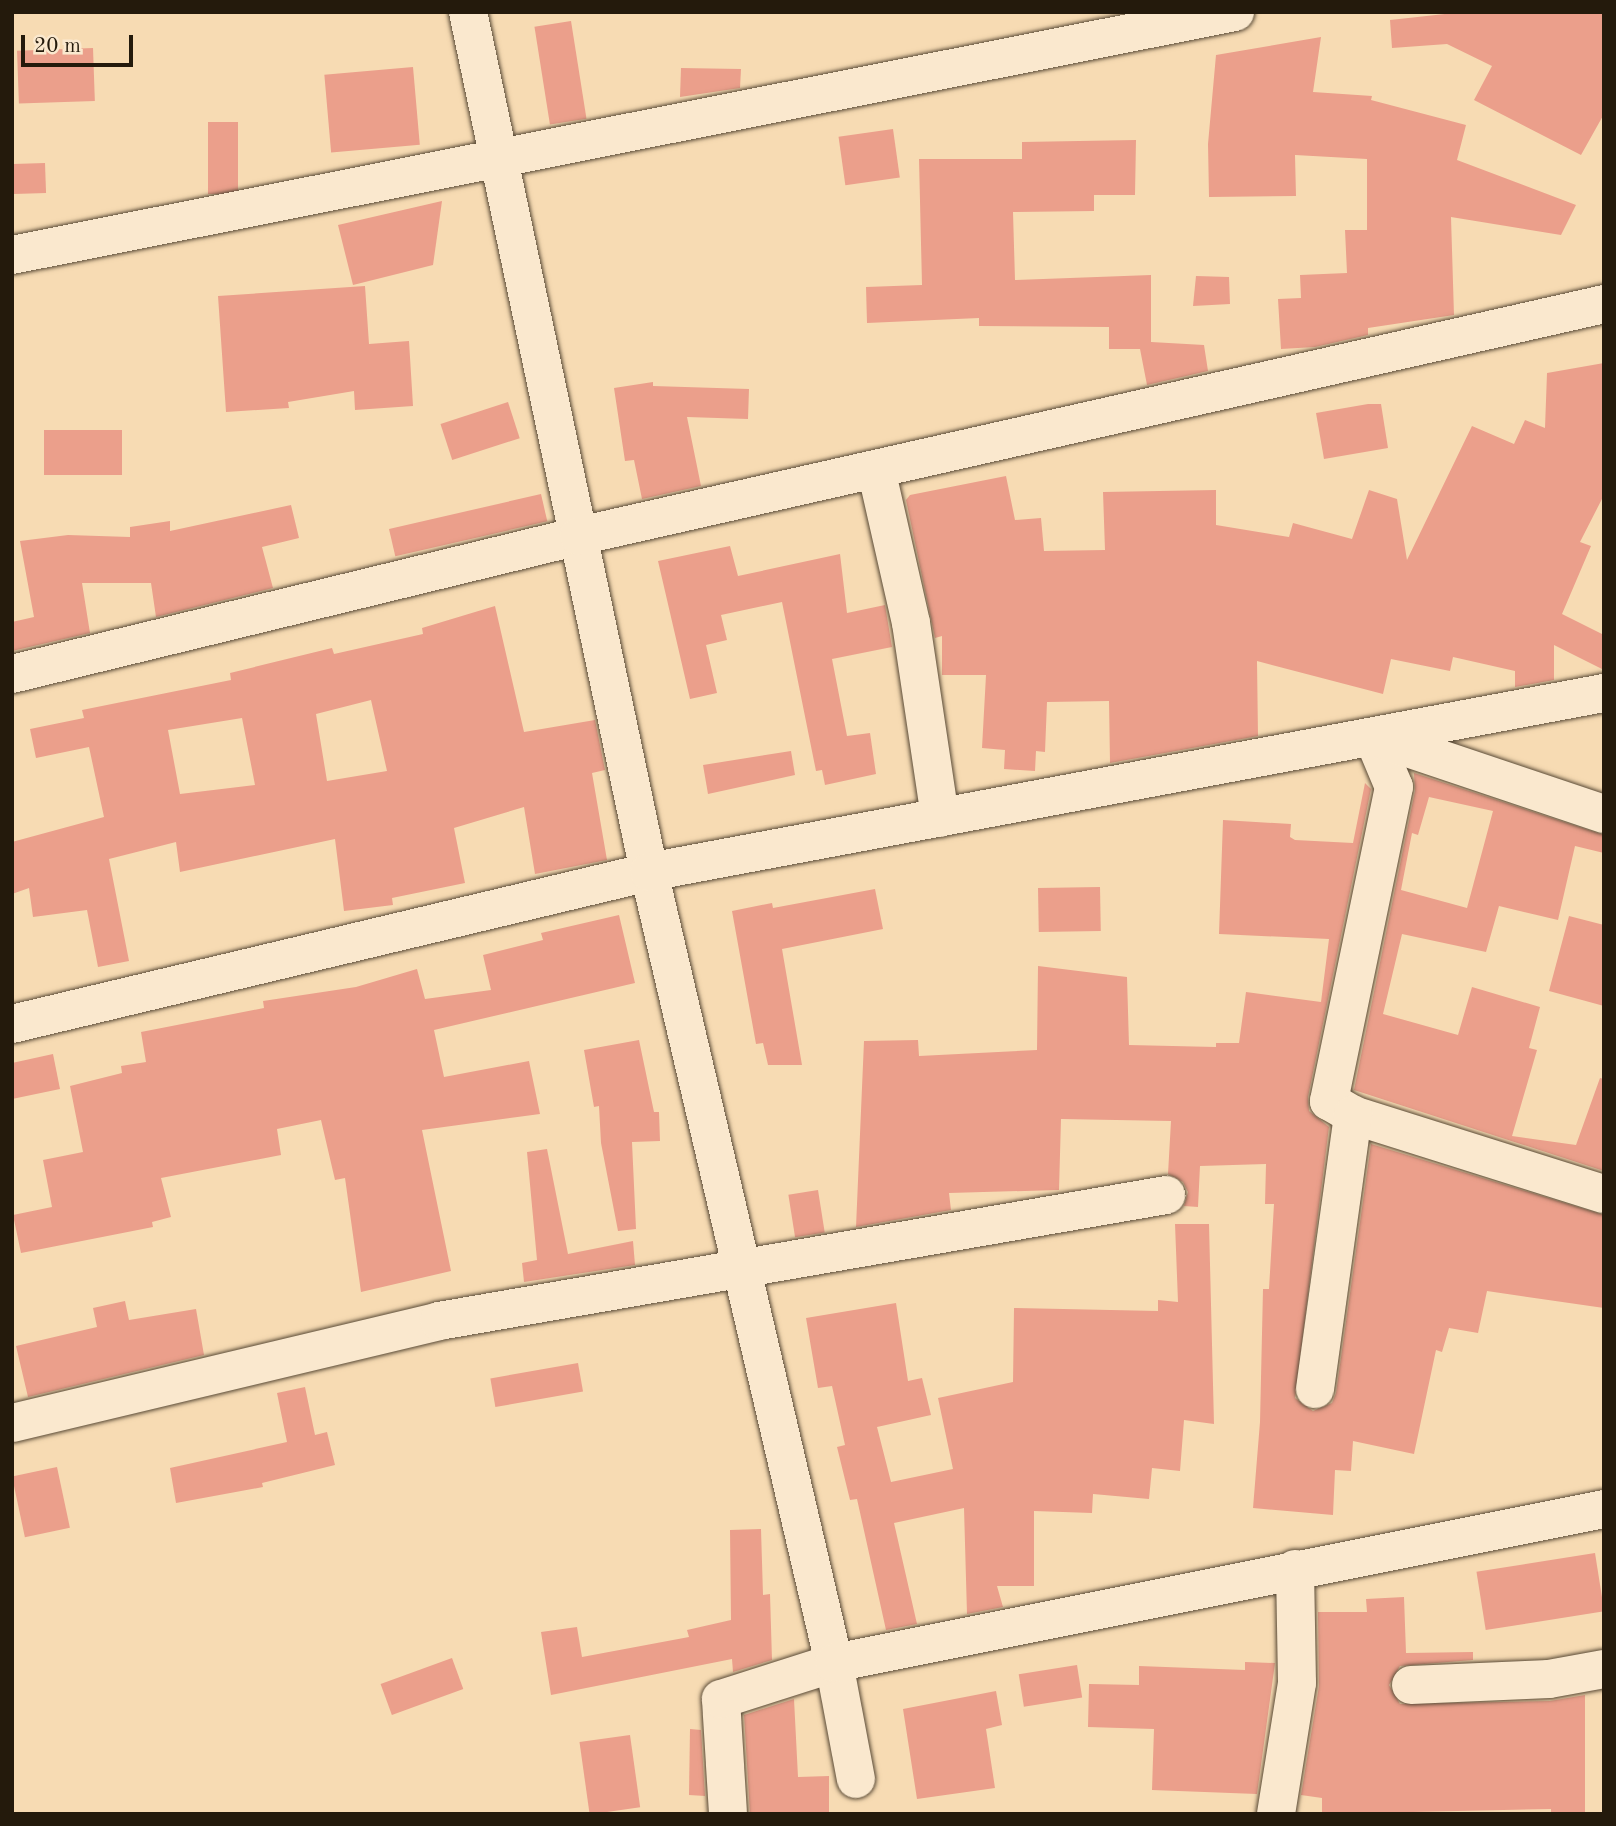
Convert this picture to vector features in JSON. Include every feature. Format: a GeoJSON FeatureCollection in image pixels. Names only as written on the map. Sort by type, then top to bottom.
{"type":"FeatureCollection","features":[{"type":"Feature","properties":{"kind":"street"},"geometry":{"type":"LineString","coordinates":[[468,12],[649,872],[834,1663],[856,1779]]}},
{"type":"Feature","properties":{"kind":"street"},"geometry":{"type":"LineString","coordinates":[[12,256],[1235,12]]}},
{"type":"Feature","properties":{"kind":"street"},"geometry":{"type":"LineString","coordinates":[[12,674],[579,536],[1604,304]]}},
{"type":"Feature","properties":{"kind":"street"},"geometry":{"type":"LineString","coordinates":[[876,469],[911,623],[940,818]]}},
{"type":"Feature","properties":{"kind":"street"},"geometry":{"type":"LineString","coordinates":[[12,1024],[649,872],[1604,693]]}},
{"type":"Feature","properties":{"kind":"street"},"geometry":{"type":"LineString","coordinates":[[1373,737],[1604,814]]}},
{"type":"Feature","properties":{"kind":"street"},"geometry":{"type":"LineString","coordinates":[[1373,737],[1394,787],[1329,1101],[1353,1115],[1604,1194]]}},
{"type":"Feature","properties":{"kind":"street"},"geometry":{"type":"LineString","coordinates":[[1315,1389],[1353,1115]]}},
{"type":"Feature","properties":{"kind":"street"},"geometry":{"type":"LineString","coordinates":[[12,1423],[439,1321],[1166,1195]]}},
{"type":"Feature","properties":{"kind":"street"},"geometry":{"type":"LineString","coordinates":[[728,1814],[721,1699],[834,1663],[1604,1509]]}},
{"type":"Feature","properties":{"kind":"street"},"geometry":{"type":"LineString","coordinates":[[1276,1814],[1297,1683],[1295,1569]]}},
{"type":"Feature","properties":{"kind":"street"},"geometry":{"type":"LineString","coordinates":[[1411,1685],[1549,1679],[1604,1669]]}},
{"type":"Feature","properties":{"kind":"building"},"geometry":{"type":"Polygon","coordinates":[[[1463,12],[1604,12],[1604,114],[1581,155],[1474,100],[1492,66],[1447,44],[1392,48],[1390,20],[1463,12]]]}},
{"type":"Feature","properties":{"kind":"building"},"geometry":{"type":"Polygon","coordinates":[[[571,21],[586,119],[550,125],[534,27],[571,21]]]}},
{"type":"Feature","properties":{"kind":"building"},"geometry":{"type":"Polygon","coordinates":[[[1321,37],[1313,92],[1372,96],[1371,100],[1466,125],[1457,160],[1576,205],[1561,235],[1451,217],[1454,315],[1368,328],[1368,335],[1315,347],[1281,349],[1278,299],[1301,298],[1300,275],[1347,273],[1345,230],[1367,230],[1367,159],[1295,155],[1296,196],[1209,197],[1208,144],[1216,55],[1321,37]]]}},
{"type":"Feature","properties":{"kind":"building"},"geometry":{"type":"Polygon","coordinates":[[[93,48],[95,101],[19,104],[17,51],[93,48]]]}},
{"type":"Feature","properties":{"kind":"building"},"geometry":{"type":"Polygon","coordinates":[[[413,67],[420,145],[331,152],[324,75],[413,67]]]}},
{"type":"Feature","properties":{"kind":"building"},"geometry":{"type":"Polygon","coordinates":[[[681,68],[741,69],[740,88],[680,97],[681,68]]]}},
{"type":"Feature","properties":{"kind":"building"},"geometry":{"type":"Polygon","coordinates":[[[208,122],[238,122],[238,194],[208,194],[208,122]]]}},
{"type":"Feature","properties":{"kind":"building"},"geometry":{"type":"Polygon","coordinates":[[[893,129],[900,178],[845,185],[839,137],[893,129]]]}},
{"type":"Feature","properties":{"kind":"building"},"geometry":{"type":"Polygon","coordinates":[[[1136,140],[1135,195],[1094,195],[1094,211],[1013,212],[1015,280],[1151,275],[1151,342],[1204,345],[1208,371],[1147,385],[1140,349],[1109,349],[1109,327],[979,326],[979,318],[867,323],[866,287],[922,285],[919,159],[1022,159],[1022,142],[1136,140]]]}},
{"type":"Feature","properties":{"kind":"building"},"geometry":{"type":"Polygon","coordinates":[[[45,163],[46,193],[14,194],[13,164],[45,163]]]}},
{"type":"Feature","properties":{"kind":"building"},"geometry":{"type":"Polygon","coordinates":[[[442,201],[433,265],[353,285],[338,225],[442,201]]]}},
{"type":"Feature","properties":{"kind":"building"},"geometry":{"type":"Polygon","coordinates":[[[1196,276],[1229,277],[1230,304],[1193,306],[1196,276]]]}},
{"type":"Feature","properties":{"kind":"building"},"geometry":{"type":"Polygon","coordinates":[[[365,286],[369,344],[409,341],[413,406],[355,410],[354,391],[288,402],[289,408],[226,412],[218,296],[365,286]]]}},
{"type":"Feature","properties":{"kind":"building"},"geometry":{"type":"Polygon","coordinates":[[[1604,363],[1604,495],[1580,542],[1591,546],[1562,614],[1604,635],[1604,670],[1554,645],[1554,680],[1515,687],[1515,671],[1453,657],[1450,671],[1391,659],[1383,694],[1257,661],[1258,736],[1110,763],[1109,701],[1047,702],[1045,752],[1036,751],[1035,771],[1004,769],[1005,750],[982,748],[986,675],[942,675],[942,636],[935,638],[906,500],[910,495],[1006,476],[1015,520],[1041,518],[1044,551],[1105,550],[1103,492],[1216,490],[1216,525],[1289,537],[1293,523],[1352,539],[1369,490],[1397,499],[1407,560],[1472,426],[1514,444],[1525,420],[1545,428],[1547,373],[1604,363]]]}},
{"type":"Feature","properties":{"kind":"building"},"geometry":{"type":"Polygon","coordinates":[[[653,382],[653,386],[749,389],[748,419],[687,417],[701,486],[642,499],[634,460],[625,461],[614,388],[653,382]]]}},
{"type":"Feature","properties":{"kind":"building"},"geometry":{"type":"Polygon","coordinates":[[[508,402],[520,438],[452,460],[440,424],[508,402]]]}},
{"type":"Feature","properties":{"kind":"building"},"geometry":{"type":"Polygon","coordinates":[[[1381,404],[1388,448],[1324,459],[1316,413],[1381,404]]]}},
{"type":"Feature","properties":{"kind":"building"},"geometry":{"type":"Polygon","coordinates":[[[44,430],[122,430],[122,475],[44,475],[44,430]]]}},
{"type":"Feature","properties":{"kind":"building"},"geometry":{"type":"Polygon","coordinates":[[[541,494],[547,521],[395,556],[389,529],[541,494]]]}},
{"type":"Feature","properties":{"kind":"building"},"geometry":{"type":"Polygon","coordinates":[[[291,505],[299,538],[262,547],[273,588],[156,617],[151,583],[82,583],[90,633],[12,651],[12,622],[34,617],[20,541],[68,535],[130,537],[130,527],[170,521],[170,531],[291,505]]]}},
{"type":"Feature","properties":{"kind":"building"},"geometry":{"type":"Polygon","coordinates":[[[730,546],[738,576],[840,554],[847,613],[885,605],[892,647],[832,659],[847,736],[870,733],[876,774],[825,785],[822,770],[816,771],[782,602],[721,615],[727,640],[706,645],[717,693],[690,699],[658,561],[730,546]]]}},
{"type":"Feature","properties":{"kind":"building"},"geometry":{"type":"Polygon","coordinates":[[[495,606],[524,732],[595,720],[605,770],[592,773],[607,860],[535,874],[524,807],[454,828],[465,883],[392,898],[393,905],[344,911],[335,839],[180,872],[176,842],[109,859],[129,961],[98,967],[87,910],[33,917],[29,888],[12,894],[12,842],[104,817],[89,747],[36,758],[30,729],[84,718],[82,710],[231,680],[230,673],[332,648],[334,654],[423,634],[422,628],[495,606]],[[371,700],[316,714],[327,781],[387,771],[371,700]],[[242,718],[168,730],[180,794],[255,785],[242,718]]]}},
{"type":"Feature","properties":{"kind":"building"},"geometry":{"type":"Polygon","coordinates":[[[791,751],[795,775],[708,794],[703,765],[791,751]]]}},
{"type":"Feature","properties":{"kind":"building"},"geometry":{"type":"Polygon","coordinates":[[[1414,773],[1604,835],[1604,853],[1575,846],[1558,920],[1499,906],[1486,952],[1402,934],[1383,1014],[1458,1035],[1472,987],[1540,1007],[1529,1048],[1537,1050],[1512,1136],[1576,1145],[1600,1078],[1604,1079],[1604,1171],[1354,1090],[1415,791],[1414,773]],[[1429,797],[1418,835],[1412,833],[1401,890],[1467,908],[1493,811],[1429,797]]]}},
{"type":"Feature","properties":{"kind":"building"},"geometry":{"type":"Polygon","coordinates":[[[1365,783],[1371,789],[1308,1097],[1309,1111],[1329,1127],[1295,1398],[1313,1411],[1332,1403],[1336,1393],[1371,1144],[1604,1215],[1604,1308],[1487,1291],[1478,1333],[1449,1328],[1442,1352],[1436,1350],[1414,1454],[1353,1441],[1351,1471],[1335,1470],[1333,1515],[1253,1508],[1260,1422],[1263,1289],[1269,1289],[1274,1204],[1265,1204],[1266,1164],[1200,1166],[1198,1207],[1184,1206],[1188,1192],[1183,1182],[1168,1174],[1171,1121],[1061,1119],[1059,1190],[949,1193],[951,1210],[856,1227],[864,1041],[918,1040],[919,1056],[1037,1050],[1038,966],[1127,977],[1129,1045],[1216,1047],[1216,1043],[1239,1043],[1246,992],[1321,1002],[1329,939],[1219,934],[1223,820],[1291,824],[1290,837],[1295,840],[1353,843],[1365,783]]]}},
{"type":"Feature","properties":{"kind":"building"},"geometry":{"type":"Polygon","coordinates":[[[1100,887],[1101,931],[1039,932],[1038,888],[1100,887]]]}},
{"type":"Feature","properties":{"kind":"building"},"geometry":{"type":"Polygon","coordinates":[[[875,889],[883,929],[782,949],[802,1065],[768,1065],[763,1043],[756,1044],[732,911],[772,903],[773,908],[875,889]]]}},
{"type":"Feature","properties":{"kind":"building"},"geometry":{"type":"Polygon","coordinates":[[[619,915],[635,983],[434,1030],[444,1077],[529,1061],[540,1114],[422,1130],[451,1271],[361,1292],[345,1178],[335,1180],[321,1120],[277,1129],[281,1155],[161,1178],[171,1217],[152,1222],[153,1227],[21,1253],[13,1215],[52,1207],[43,1160],[83,1152],[70,1086],[122,1073],[121,1066],[146,1062],[141,1032],[264,1008],[263,1001],[356,987],[417,969],[425,999],[491,990],[483,955],[543,940],[541,933],[619,915]]]}},
{"type":"Feature","properties":{"kind":"building"},"geometry":{"type":"Polygon","coordinates":[[[1569,916],[1604,925],[1604,1006],[1549,991],[1569,916]]]}},
{"type":"Feature","properties":{"kind":"building"},"geometry":{"type":"Polygon","coordinates":[[[639,1040],[654,1112],[659,1112],[660,1141],[632,1142],[636,1229],[618,1231],[601,1143],[599,1106],[594,1107],[584,1050],[639,1040]]]}},
{"type":"Feature","properties":{"kind":"building"},"geometry":{"type":"Polygon","coordinates":[[[53,1054],[60,1089],[12,1099],[12,1063],[53,1054]]]}},
{"type":"Feature","properties":{"kind":"building"},"geometry":{"type":"Polygon","coordinates":[[[547,1149],[568,1254],[633,1241],[635,1265],[524,1282],[522,1263],[537,1260],[527,1152],[547,1149]]]}},
{"type":"Feature","properties":{"kind":"building"},"geometry":{"type":"Polygon","coordinates":[[[818,1190],[825,1232],[795,1237],[788,1195],[818,1190]]]}},
{"type":"Feature","properties":{"kind":"building"},"geometry":{"type":"Polygon","coordinates":[[[1175,1224],[1209,1224],[1214,1424],[1184,1420],[1180,1471],[1152,1468],[1149,1499],[1093,1494],[1092,1513],[1034,1511],[1034,1586],[997,1586],[1003,1607],[967,1614],[964,1508],[894,1523],[917,1624],[886,1630],[857,1499],[850,1500],[837,1447],[845,1445],[832,1386],[818,1388],[806,1318],[896,1303],[908,1381],[922,1378],[931,1415],[877,1427],[891,1482],[953,1469],[938,1398],[1013,1382],[1014,1308],[1158,1311],[1158,1300],[1178,1302],[1175,1224]]]}},
{"type":"Feature","properties":{"kind":"building"},"geometry":{"type":"Polygon","coordinates":[[[125,1301],[129,1320],[196,1309],[204,1355],[28,1397],[16,1346],[97,1327],[93,1308],[125,1301]]]}},
{"type":"Feature","properties":{"kind":"building"},"geometry":{"type":"Polygon","coordinates":[[[578,1363],[583,1392],[495,1407],[490,1378],[578,1363]]]}},
{"type":"Feature","properties":{"kind":"building"},"geometry":{"type":"Polygon","coordinates":[[[305,1387],[315,1435],[327,1432],[335,1465],[262,1483],[263,1487],[176,1503],[170,1468],[287,1442],[277,1393],[305,1387]]]}},
{"type":"Feature","properties":{"kind":"building"},"geometry":{"type":"Polygon","coordinates":[[[57,1467],[70,1528],[25,1537],[12,1477],[57,1467]]]}},
{"type":"Feature","properties":{"kind":"building"},"geometry":{"type":"Polygon","coordinates":[[[761,1529],[763,1595],[770,1594],[772,1660],[733,1672],[732,1659],[551,1695],[541,1632],[577,1627],[582,1657],[689,1637],[687,1630],[731,1620],[730,1530],[761,1529]]]}},
{"type":"Feature","properties":{"kind":"building"},"geometry":{"type":"Polygon","coordinates":[[[1595,1553],[1604,1611],[1486,1630],[1476,1572],[1595,1553]]]}},
{"type":"Feature","properties":{"kind":"building"},"geometry":{"type":"Polygon","coordinates":[[[1404,1597],[1406,1653],[1473,1652],[1473,1660],[1400,1666],[1389,1685],[1400,1704],[1550,1701],[1585,1695],[1585,1814],[1551,1814],[1551,1809],[1322,1814],[1322,1798],[1301,1795],[1319,1686],[1318,1612],[1367,1612],[1366,1599],[1404,1597]]]}},
{"type":"Feature","properties":{"kind":"building"},"geometry":{"type":"Polygon","coordinates":[[[452,1658],[463,1689],[392,1715],[381,1684],[452,1658]]]}},
{"type":"Feature","properties":{"kind":"building"},"geometry":{"type":"Polygon","coordinates":[[[1245,1662],[1275,1663],[1257,1794],[1152,1790],[1154,1729],[1088,1727],[1089,1684],[1139,1685],[1139,1666],[1245,1670],[1245,1662]]]}},
{"type":"Feature","properties":{"kind":"building"},"geometry":{"type":"Polygon","coordinates":[[[1077,1665],[1082,1698],[1024,1707],[1019,1674],[1077,1665]]]}},
{"type":"Feature","properties":{"kind":"building"},"geometry":{"type":"Polygon","coordinates":[[[996,1691],[1002,1725],[986,1729],[995,1788],[917,1799],[903,1709],[996,1691]]]}},
{"type":"Feature","properties":{"kind":"building"},"geometry":{"type":"Polygon","coordinates":[[[794,1699],[798,1777],[829,1776],[829,1814],[750,1814],[744,1715],[794,1699]]]}},
{"type":"Feature","properties":{"kind":"building"},"geometry":{"type":"Polygon","coordinates":[[[690,1729],[701,1730],[705,1796],[689,1795],[690,1729]]]}},
{"type":"Feature","properties":{"kind":"building"},"geometry":{"type":"Polygon","coordinates":[[[630,1735],[640,1807],[590,1814],[579,1742],[630,1735]]]}}]}
